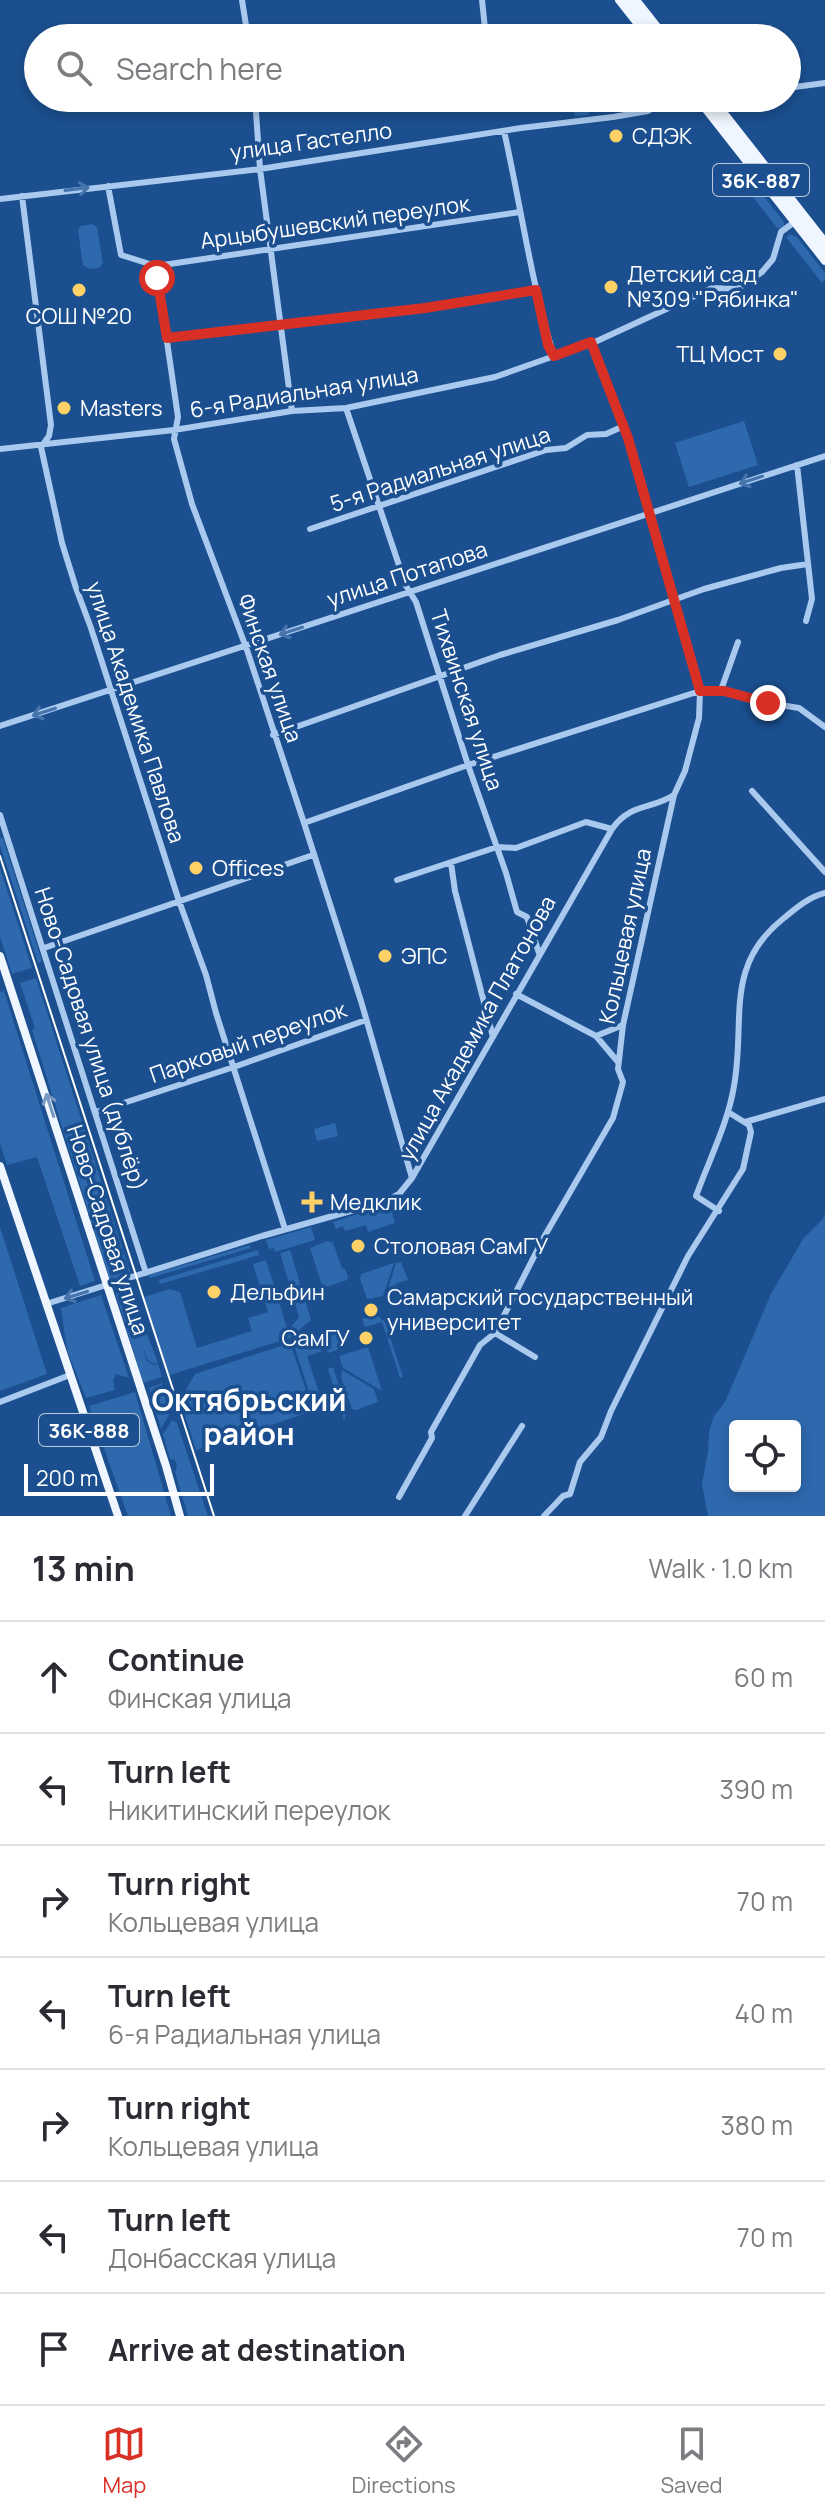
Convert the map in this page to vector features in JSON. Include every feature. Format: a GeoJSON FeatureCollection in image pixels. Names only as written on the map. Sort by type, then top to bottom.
{"type":"FeatureCollection","features":[{"type":"Feature","properties":{"kind":"main road"},"geometry":{"type":"LineString","coordinates":[[619,0],[638,24]]}},
{"type":"Feature","properties":{"kind":"main road"},"geometry":{"type":"LineString","coordinates":[[627,0],[646,24]]}},
{"type":"Feature","properties":{"kind":"main road"},"geometry":{"type":"LineString","coordinates":[[636,0],[655,24]]}},
{"type":"Feature","properties":{"kind":"main road","name":"36К-887"},"geometry":{"type":"LineString","coordinates":[[708,112],[825,251]]}},
{"type":"Feature","properties":{"kind":"main road","name":"36К-887"},"geometry":{"type":"LineString","coordinates":[[715,112],[825,261]]}},
{"type":"Feature","properties":{"kind":"main road","name":"36К-887"},"geometry":{"type":"LineString","coordinates":[[723,112],[825,242]]}},
{"type":"Feature","properties":{"kind":"main road","name":"Ново-Садовая улица"},"geometry":{"type":"LineString","coordinates":[[0,956],[180,1516]]}},
{"type":"Feature","properties":{"kind":"main road","name":"36К-888"},"geometry":{"type":"LineString","coordinates":[[0,1166],[118,1516]]}},
{"type":"Feature","properties":{"kind":"street"},"geometry":{"type":"LineString","coordinates":[[242,0],[246,24]]}},
{"type":"Feature","properties":{"kind":"street"},"geometry":{"type":"LineString","coordinates":[[482,0],[484,24]]}},
{"type":"Feature","properties":{"kind":"street"},"geometry":{"type":"LineString","coordinates":[[801,86],[825,83]]}},
{"type":"Feature","properties":{"kind":"street"},"geometry":{"type":"LineString","coordinates":[[256,112],[260,169],[292,411]]}},
{"type":"Feature","properties":{"kind":"street","name":"улица Гастелло"},"geometry":{"type":"LineString","coordinates":[[0,199],[260,169],[641,112]]}},
{"type":"Feature","properties":{"kind":"street"},"geometry":{"type":"LineString","coordinates":[[504,131],[548,345],[554,356]]}},
{"type":"Feature","properties":{"kind":"street"},"geometry":{"type":"LineString","coordinates":[[108,186],[121,255],[156,266]]}},
{"type":"Feature","properties":{"kind":"street","name":"улица Академика Павлова"},"geometry":{"type":"LineString","coordinates":[[22,196],[51,425],[49,436],[41,447],[62,543],[206,975],[285,1229]]}},
{"type":"Feature","properties":{"kind":"street","name":"Арцыбушевский переулок"},"geometry":{"type":"LineString","coordinates":[[156,266],[520,212]]}},
{"type":"Feature","properties":{"kind":"street","name":"6-я Радиальная улица"},"geometry":{"type":"LineString","coordinates":[[0,449],[41,447],[174,430],[292,411],[346,408],[495,377],[591,342],[712,288],[737,289],[762,272],[773,259],[781,232],[797,220]]}},
{"type":"Feature","properties":{"kind":"street","name":"Финская улица"},"geometry":{"type":"LineString","coordinates":[[156,266],[178,417],[174,439],[192,504],[245,646],[304,823],[412,1178]]}},
{"type":"Feature","properties":{"kind":"street"},"geometry":{"type":"LineString","coordinates":[[167,338],[425,308],[536,290]]}},
{"type":"Feature","properties":{"kind":"street","name":"Кольцевая улица"},"geometry":{"type":"LineString","coordinates":[[399,1497],[432,1438],[431,1432],[451,1394],[480,1345],[495,1333],[544,1237],[613,1118],[623,1082],[618,1062],[623,1025],[674,795],[685,771],[699,718],[700,691],[675,600],[624,426],[591,342]]}},
{"type":"Feature","properties":{"kind":"street","name":"Тихвинская улица"},"geometry":{"type":"LineString","coordinates":[[346,408],[440,677],[517,912],[527,917],[539,953]]}},
{"type":"Feature","properties":{"kind":"street","name":"5-я Радиальная улица"},"geometry":{"type":"LineString","coordinates":[[310,529],[546,450],[566,448],[587,435],[606,434],[624,426]]}},
{"type":"Feature","properties":{"kind":"street","name":"улица Потапова"},"geometry":{"type":"LineString","coordinates":[[0,726],[825,456]]}},
{"type":"Feature","properties":{"kind":"street"},"geometry":{"type":"LineString","coordinates":[[797,465],[812,599],[806,621]]}},
{"type":"Feature","properties":{"kind":"street"},"geometry":{"type":"LineString","coordinates":[[273,735],[500,655],[704,589],[781,568],[808,564]]}},
{"type":"Feature","properties":{"kind":"street"},"geometry":{"type":"LineString","coordinates":[[721,690],[738,642]]}},
{"type":"Feature","properties":{"kind":"street"},"geometry":{"type":"LineString","coordinates":[[304,823],[468,765],[700,691],[721,690],[799,708],[825,727]]}},
{"type":"Feature","properties":{"kind":"street"},"geometry":{"type":"LineString","coordinates":[[752,791],[825,872]]}},
{"type":"Feature","properties":{"kind":"street","name":"улица Академика Платонова"},"geometry":{"type":"LineString","coordinates":[[46,1304],[285,1229],[386,1201],[399,1194],[412,1178],[612,829],[628,812],[665,801],[674,795]]}},
{"type":"Feature","properties":{"kind":"street","name":"Ново-Садовая улица (дублёр)"},"geometry":{"type":"LineString","coordinates":[[0,815],[146,1273]]}},
{"type":"Feature","properties":{"kind":"street"},"geometry":{"type":"LineString","coordinates":[[397,880],[497,847],[516,848],[586,822],[612,829]]}},
{"type":"Feature","properties":{"kind":"street"},"geometry":{"type":"LineString","coordinates":[[44,948],[313,855]]}},
{"type":"Feature","properties":{"kind":"street"},"geometry":{"type":"LineString","coordinates":[[451,863],[455,891],[493,1037]]}},
{"type":"Feature","properties":{"kind":"street"},"geometry":{"type":"LineString","coordinates":[[719,1211],[696,1196],[734,1088],[742,981],[748,957],[778,922],[825,893]]}},
{"type":"Feature","properties":{"kind":"street"},"geometry":{"type":"LineString","coordinates":[[516,994],[596,1036],[618,1062]]}},
{"type":"Feature","properties":{"kind":"street","name":"Парковый переулок"},"geometry":{"type":"LineString","coordinates":[[96,1112],[366,1020]]}},
{"type":"Feature","properties":{"kind":"street"},"geometry":{"type":"LineString","coordinates":[[596,1036],[623,1025]]}},
{"type":"Feature","properties":{"kind":"street"},"geometry":{"type":"LineString","coordinates":[[745,1122],[825,1099]]}},
{"type":"Feature","properties":{"kind":"street"},"geometry":{"type":"LineString","coordinates":[[544,1516],[563,1496],[570,1494],[580,1462],[601,1437],[688,1256],[743,1169],[751,1132],[745,1122],[728,1112]]}},
{"type":"Feature","properties":{"kind":"street"},"geometry":{"type":"LineString","coordinates":[[495,1333],[535,1357]]}},
{"type":"Feature","properties":{"kind":"street"},"geometry":{"type":"LineString","coordinates":[[0,1402],[70,1375]]}},
{"type":"Feature","properties":{"kind":"street"},"geometry":{"type":"LineString","coordinates":[[465,1516],[522,1426]]}},
{"type":"Feature","properties":{"kind":"shaded area"},"geometry":{"type":"Polygon","coordinates":[[[574,112],[590,112],[588,115],[575,116],[574,112]]]}},
{"type":"Feature","properties":{"kind":"shaded area"},"geometry":{"type":"Polygon","coordinates":[[[742,168],[784,222],[784,227],[778,229],[733,171],[742,168]]]}},
{"type":"Feature","properties":{"kind":"shaded area"},"geometry":{"type":"Polygon","coordinates":[[[92,224],[97,227],[103,263],[99,268],[89,269],[83,265],[78,230],[81,226],[92,224]]]}},
{"type":"Feature","properties":{"kind":"shaded area"},"geometry":{"type":"Polygon","coordinates":[[[790,234],[797,237],[825,273],[822,283],[786,237],[790,234]]]}},
{"type":"Feature","properties":{"kind":"shaded area"},"geometry":{"type":"Polygon","coordinates":[[[744,421],[758,465],[689,487],[675,443],[744,421]]]}},
{"type":"Feature","properties":{"kind":"shaded area"},"geometry":{"type":"Polygon","coordinates":[[[0,838],[3,838],[42,961],[38,963],[0,845],[0,838]]]}},
{"type":"Feature","properties":{"kind":"shaded area"},"geometry":{"type":"Polygon","coordinates":[[[0,868],[32,968],[12,974],[0,937],[0,868]]]}},
{"type":"Feature","properties":{"kind":"shaded area"},"geometry":{"type":"Polygon","coordinates":[[[36,978],[132,1278],[109,1278],[20,983],[36,978]]]}},
{"type":"Feature","properties":{"kind":"shaded area"},"geometry":{"type":"Polygon","coordinates":[[[4,991],[95,1281],[80,1286],[37,1157],[7,1165],[0,1143],[0,992],[4,991]]]}},
{"type":"Feature","properties":{"kind":"shaded area"},"geometry":{"type":"Polygon","coordinates":[[[335,1123],[338,1136],[317,1141],[314,1129],[335,1123]]]}},
{"type":"Feature","properties":{"kind":"shaded area"},"geometry":{"type":"Polygon","coordinates":[[[389,1204],[395,1223],[368,1232],[366,1225],[345,1231],[343,1226],[336,1229],[333,1222],[389,1204]]]}},
{"type":"Feature","properties":{"kind":"shaded area"},"geometry":{"type":"Polygon","coordinates":[[[825,1213],[825,1516],[708,1516],[702,1484],[714,1416],[725,1402],[771,1294],[803,1239],[825,1213]]]}},
{"type":"Feature","properties":{"kind":"shaded area"},"geometry":{"type":"Polygon","coordinates":[[[0,1227],[47,1374],[0,1391],[0,1227]]]}},
{"type":"Feature","properties":{"kind":"shaded area"},"geometry":{"type":"Polygon","coordinates":[[[311,1227],[315,1240],[275,1252],[273,1248],[269,1249],[266,1240],[311,1227]]]}},
{"type":"Feature","properties":{"kind":"shaded area"},"geometry":{"type":"Polygon","coordinates":[[[327,1241],[333,1243],[348,1277],[323,1288],[310,1248],[327,1241]]]}},
{"type":"Feature","properties":{"kind":"shaded area"},"geometry":{"type":"Polygon","coordinates":[[[250,1245],[251,1248],[150,1278],[149,1275],[250,1245]]]}},
{"type":"Feature","properties":{"kind":"shaded area"},"geometry":{"type":"Polygon","coordinates":[[[258,1250],[259,1255],[160,1284],[159,1280],[258,1250]]]}},
{"type":"Feature","properties":{"kind":"shaded area"},"geometry":{"type":"Polygon","coordinates":[[[290,1250],[311,1320],[290,1338],[169,1375],[144,1297],[170,1289],[180,1292],[197,1348],[252,1331],[248,1318],[268,1312],[253,1264],[266,1260],[288,1331],[299,1317],[280,1253],[290,1250]]]}},
{"type":"Feature","properties":{"kind":"shaded area"},"geometry":{"type":"Polygon","coordinates":[[[401,1262],[408,1280],[395,1284],[397,1291],[386,1295],[396,1263],[401,1262]]]}},
{"type":"Feature","properties":{"kind":"shaded area"},"geometry":{"type":"Polygon","coordinates":[[[394,1263],[383,1296],[367,1299],[361,1274],[394,1263]]]}},
{"type":"Feature","properties":{"kind":"shaded area"},"geometry":{"type":"Polygon","coordinates":[[[132,1284],[147,1332],[141,1336],[147,1334],[158,1363],[153,1364],[147,1359],[143,1347],[146,1360],[153,1365],[158,1364],[162,1377],[143,1383],[116,1294],[132,1284]]]}},
{"type":"Feature","properties":{"kind":"shaded area"},"geometry":{"type":"Polygon","coordinates":[[[101,1295],[129,1378],[116,1374],[113,1381],[115,1390],[86,1398],[67,1350],[61,1308],[101,1295]]]}},
{"type":"Feature","properties":{"kind":"shaded area"},"geometry":{"type":"Polygon","coordinates":[[[377,1315],[385,1322],[403,1377],[400,1378],[382,1322],[365,1327],[362,1319],[377,1315]]]}},
{"type":"Feature","properties":{"kind":"shaded area"},"geometry":{"type":"Polygon","coordinates":[[[341,1332],[346,1347],[328,1353],[323,1338],[341,1332]]]}},
{"type":"Feature","properties":{"kind":"shaded area"},"geometry":{"type":"Polygon","coordinates":[[[318,1337],[322,1351],[307,1356],[320,1395],[311,1398],[295,1348],[318,1337]]]}},
{"type":"Feature","properties":{"kind":"shaded area"},"geometry":{"type":"Polygon","coordinates":[[[290,1343],[313,1411],[196,1450],[181,1403],[189,1400],[186,1390],[195,1374],[290,1343]]]}},
{"type":"Feature","properties":{"kind":"shaded area"},"geometry":{"type":"Polygon","coordinates":[[[368,1347],[382,1391],[343,1368],[339,1356],[368,1347]]]}},
{"type":"Feature","properties":{"kind":"shaded area"},"geometry":{"type":"Polygon","coordinates":[[[333,1367],[347,1411],[344,1420],[328,1369],[333,1367]]]}},
{"type":"Feature","properties":{"kind":"shaded area"},"geometry":{"type":"Polygon","coordinates":[[[342,1370],[374,1389],[378,1402],[352,1409],[341,1377],[342,1370]]]}},
{"type":"Feature","properties":{"kind":"shaded area"},"geometry":{"type":"Polygon","coordinates":[[[162,1383],[169,1415],[161,1429],[149,1388],[162,1383]]]}},
{"type":"Feature","properties":{"kind":"shaded area"},"geometry":{"type":"Polygon","coordinates":[[[135,1392],[171,1516],[128,1516],[89,1406],[135,1392]]]}},
{"type":"Feature","properties":{"kind":"shaded area"},"geometry":{"type":"Polygon","coordinates":[[[172,1420],[177,1423],[208,1516],[188,1516],[175,1472],[175,1460],[170,1459],[163,1434],[172,1420]]]}},
{"type":"Feature","properties":{"kind":"tram line"},"geometry":{"type":"LineString","coordinates":[[0,856],[214,1516]]}},
{"type":"Feature","properties":{"kind":"place","name":"СДЭК"},"geometry":{"type":"Point","coordinates":[616,136]}},
{"type":"Feature","properties":{"kind":"place","name":"Детский сад №309 \"Рябинка\""},"geometry":{"type":"Point","coordinates":[611,287]}},
{"type":"Feature","properties":{"kind":"place","name":"СОШ №20"},"geometry":{"type":"Point","coordinates":[79,290]}},
{"type":"Feature","properties":{"kind":"place","name":"ТЦ Мост"},"geometry":{"type":"Point","coordinates":[780,354]}},
{"type":"Feature","properties":{"kind":"place","name":"Masters"},"geometry":{"type":"Point","coordinates":[64,408]}},
{"type":"Feature","properties":{"kind":"place","name":"Offices"},"geometry":{"type":"Point","coordinates":[196,868]}},
{"type":"Feature","properties":{"kind":"place","name":"ЭПС"},"geometry":{"type":"Point","coordinates":[385,956]}},
{"type":"Feature","properties":{"kind":"place","name":"Медклик"},"geometry":{"type":"Point","coordinates":[312,1202]}},
{"type":"Feature","properties":{"kind":"place","name":"Столовая СамГУ"},"geometry":{"type":"Point","coordinates":[358,1246]}},
{"type":"Feature","properties":{"kind":"place","name":"Дельфин"},"geometry":{"type":"Point","coordinates":[214,1292]}},
{"type":"Feature","properties":{"kind":"place","name":"Самарский государственный университет"},"geometry":{"type":"Point","coordinates":[371,1310]}},
{"type":"Feature","properties":{"kind":"place","name":"СамГУ"},"geometry":{"type":"Point","coordinates":[366,1338]}},
{"type":"Feature","properties":{"kind":"district","name":"Октябрьский район"},"geometry":{"type":"Point","coordinates":[249,1416]}},
{"type":"Feature","properties":{"kind":"route"},"geometry":{"type":"LineString","coordinates":[[157,278],[167,338],[425,308],[536,290],[548,345],[554,356],[591,342],[628,438],[700,691],[721,690],[768,703]]}}]}
